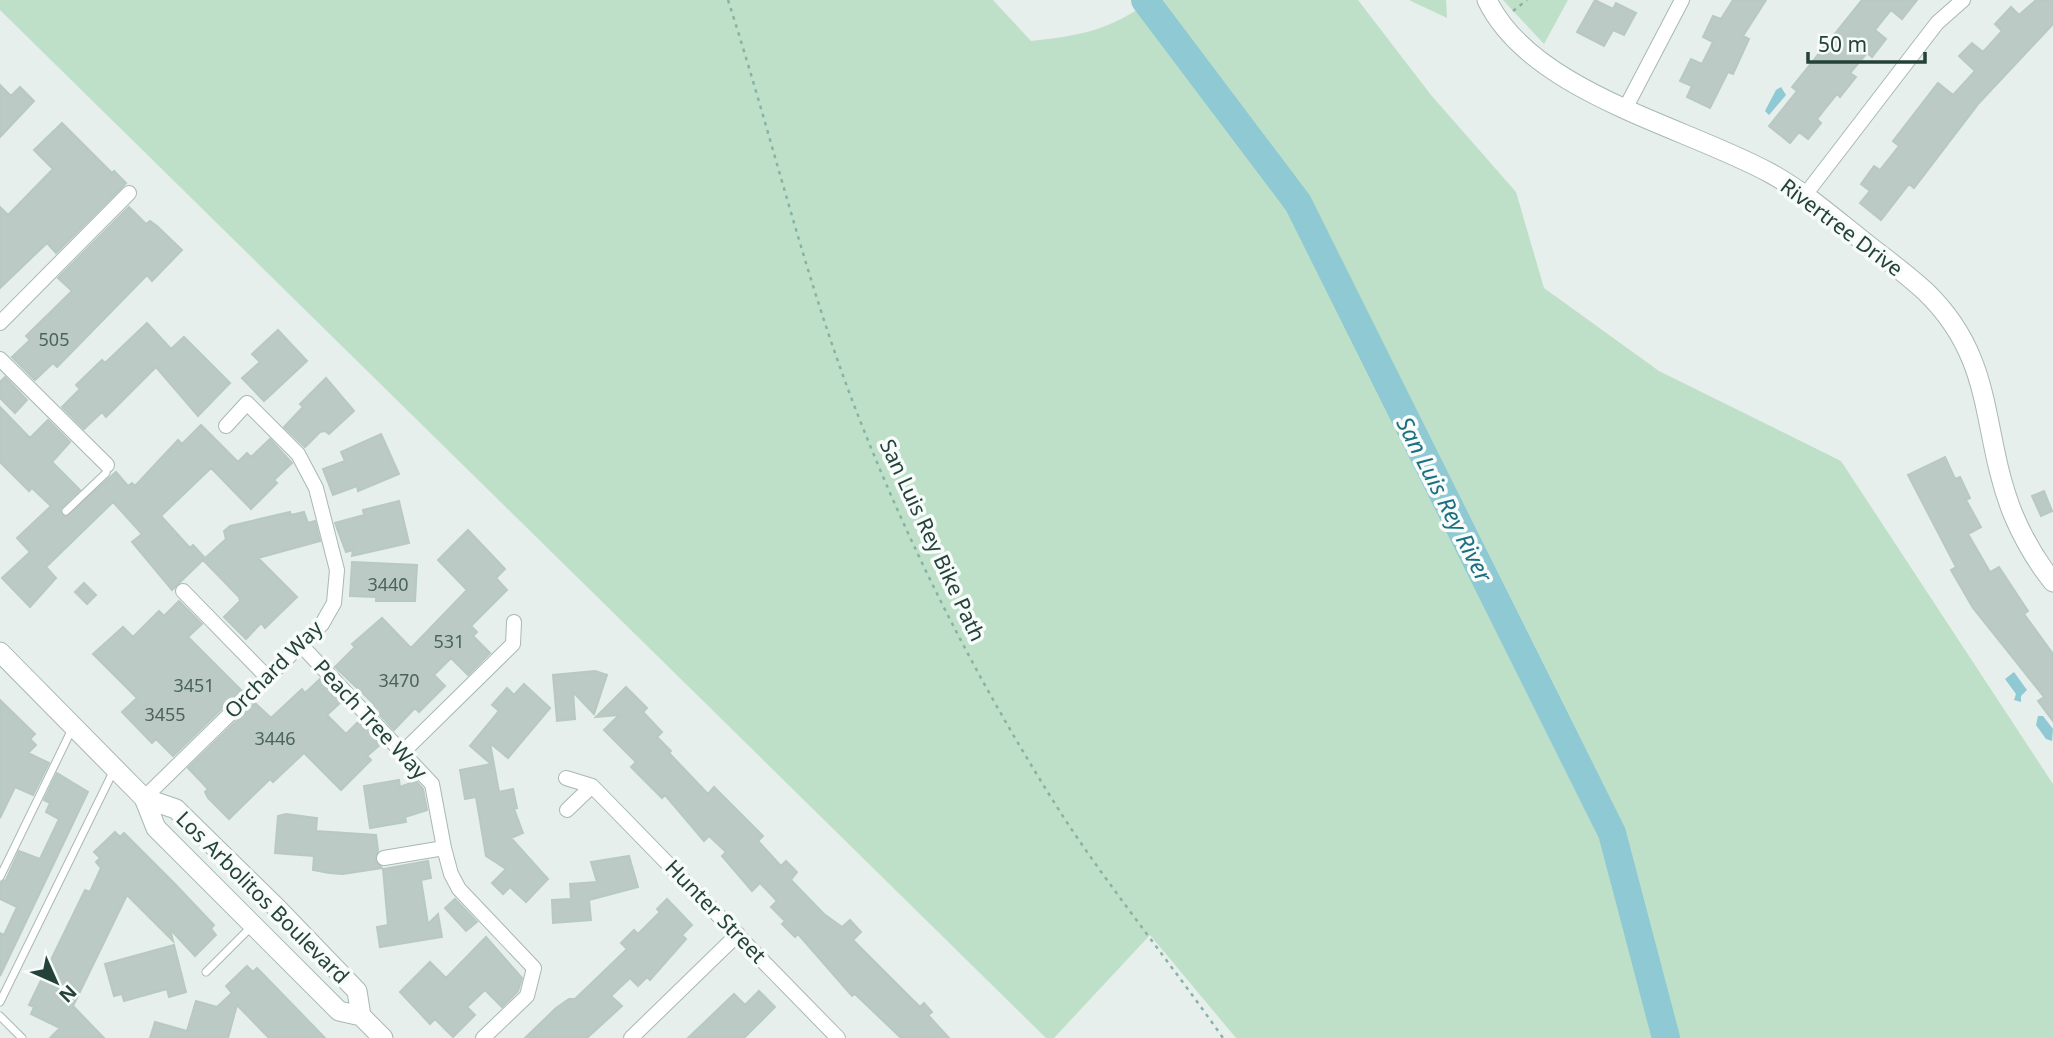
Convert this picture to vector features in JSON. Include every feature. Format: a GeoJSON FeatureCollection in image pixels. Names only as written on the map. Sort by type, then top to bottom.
{"type":"FeatureCollection","features":[{"type":"Feature","properties":{"kind":"street","name":"Rivertree Drive"},"geometry":{"type":"LineString","coordinates":[[1487,0],[1509,35],[1538,61],[1626,107],[1727,152],[1805,195],[1924,290],[1955,327],[1969,349],[1982,381],[2012,513],[2038,563],[2053,582]]}},
{"type":"Feature","properties":{"kind":"street"},"geometry":{"type":"LineString","coordinates":[[1626,107],[1682,0]]}},
{"type":"Feature","properties":{"kind":"street"},"geometry":{"type":"LineString","coordinates":[[1805,195],[1937,23],[1963,0]]}},
{"type":"Feature","properties":{"kind":"street"},"geometry":{"type":"LineString","coordinates":[[0,323],[129,192]]}},
{"type":"Feature","properties":{"kind":"street"},"geometry":{"type":"LineString","coordinates":[[0,359],[107,465]]}},
{"type":"Feature","properties":{"kind":"street","name":"Orchard Way"},"geometry":{"type":"LineString","coordinates":[[144,798],[322,624],[334,603],[337,570],[316,488],[298,454],[247,403],[226,426]]}},
{"type":"Feature","properties":{"kind":"street"},"geometry":{"type":"LineString","coordinates":[[183,591],[267,677]]}},
{"type":"Feature","properties":{"kind":"street"},"geometry":{"type":"LineString","coordinates":[[403,752],[513,644],[514,622]]}},
{"type":"Feature","properties":{"kind":"street","name":"Peach Tree Way"},"geometry":{"type":"LineString","coordinates":[[300,644],[432,784],[451,874],[460,889],[534,968],[527,996],[483,1038]]}},
{"type":"Feature","properties":{"kind":"street","name":"Los Arbolitos Boulevard"},"geometry":{"type":"LineString","coordinates":[[0,652],[144,798],[156,828],[255,923],[339,1011],[361,1016],[383,1038]]}},
{"type":"Feature","properties":{"kind":"street","name":"Hunter Street"},"geometry":{"type":"LineString","coordinates":[[566,778],[592,786],[838,1038]]}},
{"type":"Feature","properties":{"kind":"street"},"geometry":{"type":"LineString","coordinates":[[567,810],[592,786]]}},
{"type":"Feature","properties":{"kind":"street","name":"Los Arbolitos Boulevard"},"geometry":{"type":"LineString","coordinates":[[144,798],[176,809],[278,909],[356,991],[361,1016]]}},
{"type":"Feature","properties":{"kind":"street"},"geometry":{"type":"LineString","coordinates":[[384,858],[444,848]]}},
{"type":"Feature","properties":{"kind":"street"},"geometry":{"type":"LineString","coordinates":[[631,1038],[738,934]]}},
{"type":"Feature","properties":{"kind":"lane"},"geometry":{"type":"LineString","coordinates":[[66,511],[106,473],[107,465]]}},
{"type":"Feature","properties":{"kind":"lane"},"geometry":{"type":"LineString","coordinates":[[0,877],[73,726]]}},
{"type":"Feature","properties":{"kind":"lane"},"geometry":{"type":"LineString","coordinates":[[0,1002],[115,768]]}},
{"type":"Feature","properties":{"kind":"lane"},"geometry":{"type":"LineString","coordinates":[[206,972],[255,923]]}},
{"type":"Feature","properties":{"kind":"lane"},"geometry":{"type":"LineString","coordinates":[[0,1016],[22,1038]]}},
{"type":"Feature","properties":{"kind":"path","name":"San Luis Rey Bike Path"},"geometry":{"type":"LineString","coordinates":[[728,0],[815,290],[862,428],[918,553],[973,661],[1067,821],[1223,1038]]}},
{"type":"Feature","properties":{"kind":"green space"},"geometry":{"type":"Polygon","coordinates":[[[0,0],[993,0],[1031,41],[1094,30],[1122,18],[1150,0],[1358,0],[1431,95],[1516,192],[1544,288],[1659,371],[1841,461],[2053,784],[2053,1038],[1236,1038],[1150,935],[1054,1038],[1046,1038],[0,10],[0,0]]]}},
{"type":"Feature","properties":{"kind":"green space"},"geometry":{"type":"Polygon","coordinates":[[[1409,0],[1446,0],[1447,18],[1409,0]]]}},
{"type":"Feature","properties":{"kind":"green space"},"geometry":{"type":"Polygon","coordinates":[[[1503,0],[1568,0],[1544,44],[1503,0]]]}},
{"type":"Feature","properties":{"kind":"water"},"geometry":{"type":"Polygon","coordinates":[[[1781,87],[1786,95],[1769,115],[1765,111],[1776,90],[1781,87]]]}},
{"type":"Feature","properties":{"kind":"water"},"geometry":{"type":"Polygon","coordinates":[[[2014,672],[2027,690],[2021,696],[2021,702],[2014,700],[2016,694],[2005,679],[2014,672]]]}},
{"type":"Feature","properties":{"kind":"water"},"geometry":{"type":"Polygon","coordinates":[[[2038,716],[2043,716],[2053,729],[2052,741],[2046,739],[2036,725],[2038,716]]]}},
{"type":"Feature","properties":{"kind":"building"},"geometry":{"type":"Polygon","coordinates":[[[1595,0],[1613,9],[1616,3],[1636,13],[1624,35],[1613,30],[1604,46],[1577,32],[1595,0]]]}},
{"type":"Feature","properties":{"kind":"building"},"geometry":{"type":"Polygon","coordinates":[[[1733,0],[1766,0],[1743,36],[1749,39],[1733,74],[1728,72],[1710,108],[1687,97],[1692,86],[1680,81],[1691,59],[1702,64],[1713,42],[1703,37],[1713,16],[1721,19],[1733,0]]]}},
{"type":"Feature","properties":{"kind":"building"},"geometry":{"type":"Polygon","coordinates":[[[1862,0],[1917,0],[1902,19],[1891,10],[1875,30],[1886,39],[1872,57],[1867,53],[1850,73],[1856,77],[1840,97],[1837,94],[1817,119],[1821,123],[1808,139],[1799,132],[1790,143],[1769,126],[1797,91],[1792,87],[1862,0]]]}},
{"type":"Feature","properties":{"kind":"building"},"geometry":{"type":"Polygon","coordinates":[[[2036,0],[2053,0],[2053,24],[1979,103],[1914,188],[1909,184],[1881,220],[1860,203],[1870,191],[1861,184],[1874,166],[1880,170],[1899,146],[1893,141],[1938,83],[1953,95],[1975,71],[1959,56],[1972,43],[1983,52],[2002,31],[1995,24],[2011,7],[2019,15],[2036,0]]]}},
{"type":"Feature","properties":{"kind":"building"},"geometry":{"type":"Polygon","coordinates":[[[0,85],[11,96],[20,87],[34,101],[0,137],[0,85]]]}},
{"type":"Feature","properties":{"kind":"building"},"geometry":{"type":"Polygon","coordinates":[[[62,123],[112,173],[114,171],[126,183],[56,253],[47,243],[0,288],[0,207],[8,215],[53,169],[34,150],[62,123]]]}},
{"type":"Feature","properties":{"kind":"building"},"geometry":{"type":"Polygon","coordinates":[[[129,207],[146,224],[150,221],[157,226],[182,250],[152,281],[147,275],[57,367],[53,363],[35,380],[12,357],[30,340],[26,336],[72,291],[58,278],[129,207]]]}},
{"type":"Feature","properties":{"kind":"building"},"geometry":{"type":"Polygon","coordinates":[[[147,323],[171,349],[184,337],[230,383],[198,416],[156,367],[106,417],[102,412],[84,429],[62,407],[80,389],[76,385],[102,360],[105,363],[147,323]]]}},
{"type":"Feature","properties":{"kind":"building"},"geometry":{"type":"Polygon","coordinates":[[[278,330],[307,361],[264,401],[242,378],[260,362],[252,354],[278,330]]]}},
{"type":"Feature","properties":{"kind":"building"},"geometry":{"type":"Polygon","coordinates":[[[5,377],[27,400],[15,413],[0,398],[0,382],[5,377]]]}},
{"type":"Feature","properties":{"kind":"building"},"geometry":{"type":"Polygon","coordinates":[[[326,378],[354,411],[329,434],[320,432],[305,447],[284,427],[303,407],[300,404],[326,378]]]}},
{"type":"Feature","properties":{"kind":"building"},"geometry":{"type":"Polygon","coordinates":[[[0,407],[30,438],[48,420],[70,442],[52,462],[80,490],[60,509],[65,517],[116,472],[128,486],[132,483],[135,486],[178,440],[182,444],[201,425],[238,462],[247,453],[251,457],[270,439],[292,463],[274,480],[277,483],[251,509],[211,468],[161,516],[190,548],[193,545],[205,558],[172,590],[132,542],[142,534],[113,502],[46,567],[56,578],[30,607],[2,578],[30,552],[17,538],[51,506],[32,488],[29,491],[0,462],[0,407]]]}},
{"type":"Feature","properties":{"kind":"building"},"geometry":{"type":"Polygon","coordinates":[[[381,434],[399,474],[358,491],[357,486],[333,495],[323,469],[345,461],[341,452],[381,434]]]}},
{"type":"Feature","properties":{"kind":"building"},"geometry":{"type":"Polygon","coordinates":[[[1945,457],[1955,479],[1960,477],[1970,498],[1966,500],[1981,527],[1968,534],[1990,572],[1999,567],[2028,611],[2024,614],[2053,654],[2053,721],[2038,701],[2044,697],[1973,608],[1951,570],[1956,567],[1908,475],[1945,457]]]}},
{"type":"Feature","properties":{"kind":"building"},"geometry":{"type":"Polygon","coordinates":[[[2044,491],[2052,511],[2041,516],[2032,496],[2044,491]]]}},
{"type":"Feature","properties":{"kind":"building"},"geometry":{"type":"Polygon","coordinates":[[[399,501],[409,543],[352,556],[353,550],[346,552],[335,523],[364,515],[363,510],[399,501]]]}},
{"type":"Feature","properties":{"kind":"building"},"geometry":{"type":"Polygon","coordinates":[[[290,512],[291,515],[304,512],[308,523],[315,521],[320,541],[258,558],[297,597],[265,628],[261,623],[246,639],[224,617],[240,601],[239,597],[203,560],[226,539],[224,531],[230,526],[290,512]]]}},
{"type":"Feature","properties":{"kind":"building"},"geometry":{"type":"Polygon","coordinates":[[[468,530],[505,569],[496,578],[507,590],[471,626],[477,632],[473,636],[490,653],[468,675],[451,658],[434,675],[445,686],[419,712],[415,708],[394,730],[373,707],[375,705],[335,667],[355,647],[352,644],[382,618],[411,648],[467,590],[438,560],[468,530]]]}},
{"type":"Feature","properties":{"kind":"building"},"geometry":{"type":"Polygon","coordinates":[[[352,562],[417,565],[415,601],[376,601],[376,597],[350,596],[352,562]]]}},
{"type":"Feature","properties":{"kind":"building"},"geometry":{"type":"Polygon","coordinates":[[[84,583],[96,595],[87,604],[75,592],[84,583]]]}},
{"type":"Feature","properties":{"kind":"building"},"geometry":{"type":"Polygon","coordinates":[[[179,601],[202,624],[188,637],[241,690],[173,756],[156,739],[152,743],[122,712],[137,698],[93,654],[123,627],[133,637],[159,611],[164,616],[179,601]]]}},
{"type":"Feature","properties":{"kind":"building"},"geometry":{"type":"Polygon","coordinates":[[[595,671],[607,675],[594,714],[573,692],[575,719],[557,721],[553,675],[595,671]]]}},
{"type":"Feature","properties":{"kind":"building"},"geometry":{"type":"Polygon","coordinates":[[[320,679],[341,702],[327,715],[346,734],[359,721],[381,744],[367,756],[371,760],[341,790],[304,753],[273,782],[270,779],[229,819],[208,798],[205,792],[208,789],[188,768],[255,703],[271,718],[302,689],[305,693],[320,679]]]}},
{"type":"Feature","properties":{"kind":"building"},"geometry":{"type":"Polygon","coordinates":[[[524,684],[550,708],[508,758],[490,743],[499,792],[513,789],[517,808],[514,809],[523,833],[511,838],[548,879],[526,902],[510,887],[503,894],[492,883],[506,869],[486,856],[476,797],[465,799],[460,770],[491,764],[470,746],[499,711],[492,705],[507,688],[514,695],[524,684]]]}},
{"type":"Feature","properties":{"kind":"building"},"geometry":{"type":"Polygon","coordinates":[[[626,687],[647,708],[643,712],[662,732],[657,737],[671,751],[669,753],[708,794],[714,787],[763,836],[758,841],[781,866],[786,861],[797,872],[791,880],[824,914],[842,927],[850,920],[861,932],[853,940],[920,1007],[924,1003],[932,1012],[928,1015],[949,1038],[901,1038],[855,994],[852,996],[798,934],[795,937],[782,924],[785,921],[771,907],[777,901],[760,883],[752,891],[722,856],[726,852],[709,836],[704,841],[665,795],[662,798],[631,767],[636,762],[604,730],[619,715],[596,717],[626,687]]]}},
{"type":"Feature","properties":{"kind":"building"},"geometry":{"type":"Polygon","coordinates":[[[0,700],[35,734],[30,739],[36,745],[28,753],[49,763],[33,795],[15,787],[0,818],[0,700]]]}},
{"type":"Feature","properties":{"kind":"building"},"geometry":{"type":"Polygon","coordinates":[[[57,773],[88,792],[0,976],[0,933],[4,935],[17,907],[0,899],[0,883],[6,880],[19,851],[40,859],[59,819],[46,812],[50,803],[44,800],[57,773]]]}},
{"type":"Feature","properties":{"kind":"building"},"geometry":{"type":"Polygon","coordinates":[[[399,780],[400,787],[416,781],[423,789],[427,810],[405,817],[406,822],[370,828],[364,786],[399,780]]]}},
{"type":"Feature","properties":{"kind":"building"},"geometry":{"type":"Polygon","coordinates":[[[286,814],[317,818],[316,831],[376,835],[378,850],[375,860],[382,868],[343,874],[329,873],[313,870],[314,856],[275,853],[278,816],[286,814]]]}},
{"type":"Feature","properties":{"kind":"building"},"geometry":{"type":"Polygon","coordinates":[[[115,832],[120,837],[124,833],[174,883],[214,925],[211,929],[216,935],[195,956],[170,929],[173,941],[127,895],[73,1006],[104,1038],[50,1038],[60,1028],[31,1014],[34,1007],[29,1005],[85,890],[90,892],[101,868],[96,862],[100,858],[94,852],[115,832]]]}},
{"type":"Feature","properties":{"kind":"building"},"geometry":{"type":"Polygon","coordinates":[[[629,856],[638,887],[589,900],[591,920],[553,923],[552,900],[571,899],[570,884],[597,882],[591,862],[629,856]]]}},
{"type":"Feature","properties":{"kind":"building"},"geometry":{"type":"Polygon","coordinates":[[[428,861],[431,878],[421,880],[428,924],[438,914],[442,937],[380,947],[377,927],[388,925],[383,869],[428,861]]]}},
{"type":"Feature","properties":{"kind":"building"},"geometry":{"type":"Polygon","coordinates":[[[455,899],[477,922],[466,931],[445,908],[455,899]]]}},
{"type":"Feature","properties":{"kind":"building"},"geometry":{"type":"Polygon","coordinates":[[[667,899],[692,925],[682,935],[686,939],[650,980],[647,977],[638,986],[630,978],[611,996],[622,1006],[587,1038],[525,1038],[556,1008],[569,999],[575,999],[627,949],[621,943],[634,930],[638,934],[660,912],[657,909],[667,899]]]}},
{"type":"Feature","properties":{"kind":"building"},"geometry":{"type":"Polygon","coordinates":[[[486,937],[522,978],[518,991],[502,1007],[485,990],[467,1007],[475,1015],[453,1037],[435,1019],[430,1024],[400,992],[430,962],[446,978],[486,937]]]}},
{"type":"Feature","properties":{"kind":"building"},"geometry":{"type":"Polygon","coordinates":[[[174,945],[186,992],[169,997],[167,989],[124,1001],[122,994],[114,996],[105,964],[174,945]]]}},
{"type":"Feature","properties":{"kind":"building"},"geometry":{"type":"Polygon","coordinates":[[[247,966],[253,972],[257,968],[325,1038],[269,1038],[237,1005],[228,1038],[150,1038],[155,1022],[187,1031],[196,1001],[217,1007],[232,993],[226,986],[247,966]]]}},
{"type":"Feature","properties":{"kind":"building"},"geometry":{"type":"Polygon","coordinates":[[[759,991],[775,1007],[744,1038],[688,1038],[734,994],[745,1005],[759,991]]]}},
{"type":"Feature","properties":{"kind":"waterway","name":"San Luis Rey River"},"geometry":{"type":"LineString","coordinates":[[1145,0],[1298,203],[1612,833],[1666,1038]]}}]}
